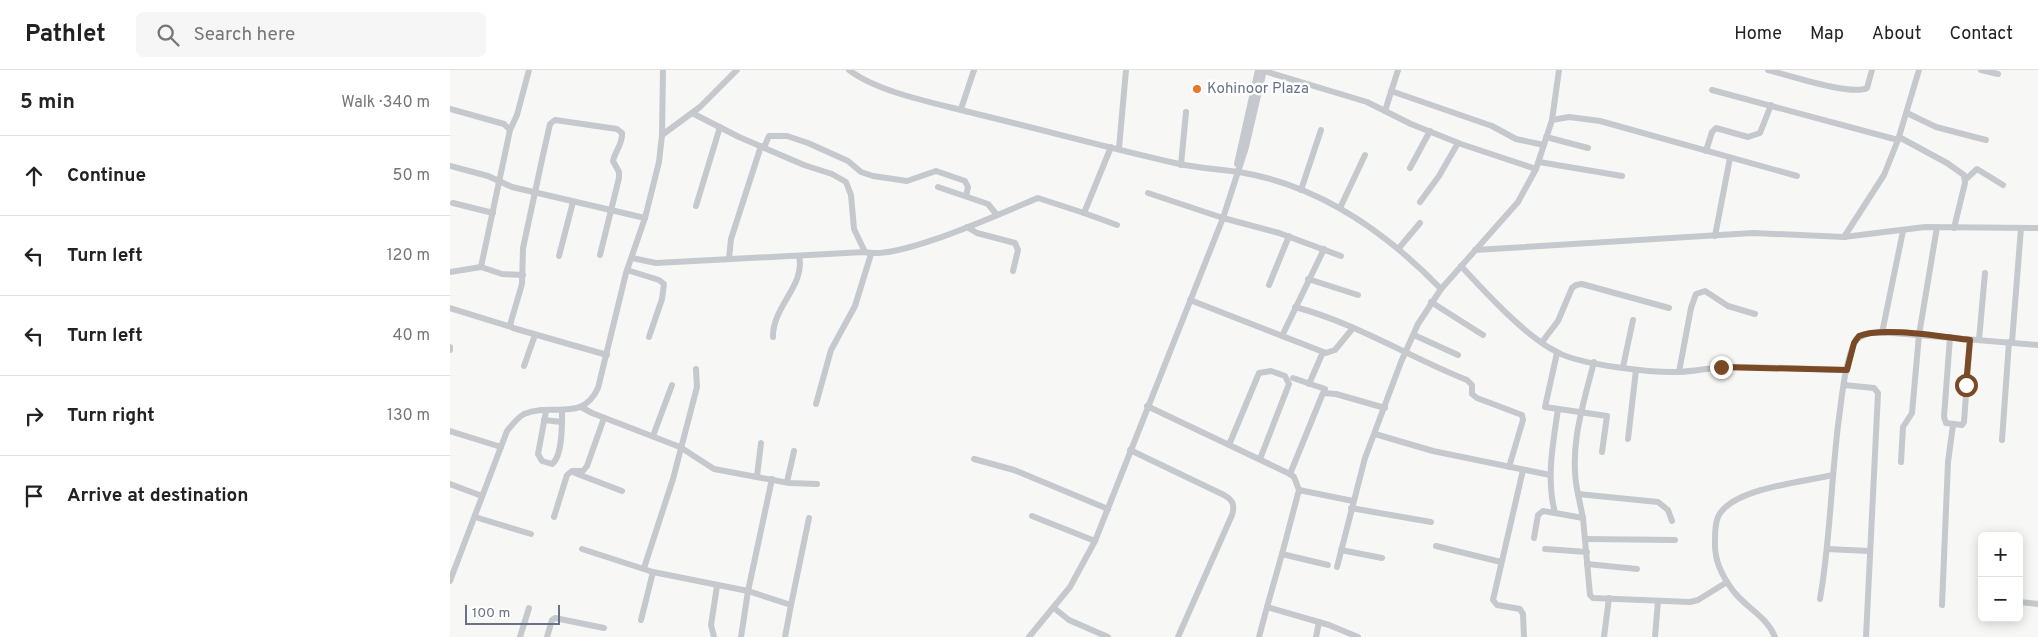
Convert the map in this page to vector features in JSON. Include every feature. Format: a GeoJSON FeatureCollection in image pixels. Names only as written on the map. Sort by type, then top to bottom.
{"type":"FeatureCollection","features":[{"type":"Feature","properties":{"kind":"street"},"geometry":{"type":"LineString","coordinates":[[481,267],[510,130],[518,115],[530,70]]}},
{"type":"Feature","properties":{"kind":"street"},"geometry":{"type":"LineString","coordinates":[[450,581],[452,569],[475,517],[507,431],[514,421],[524,414],[581,407],[592,400],[607,356],[628,270],[645,218],[657,170],[662,135],[662,70]]}},
{"type":"Feature","properties":{"kind":"street"},"geometry":{"type":"LineString","coordinates":[[662,135],[720,89],[737,70]]}},
{"type":"Feature","properties":{"kind":"street"},"geometry":{"type":"LineString","coordinates":[[849,70],[878,86],[961,109],[1181,165],[1236,172],[1301,190],[1340,208],[1399,248],[1441,289]]}},
{"type":"Feature","properties":{"kind":"street"},"geometry":{"type":"LineString","coordinates":[[961,109],[974,70]]}},
{"type":"Feature","properties":{"kind":"street"},"geometry":{"type":"LineString","coordinates":[[1119,148],[1126,70]]}},
{"type":"Feature","properties":{"kind":"street"},"geometry":{"type":"LineString","coordinates":[[1029,637],[1054,608],[1077,575],[1095,541],[1221,218],[1236,172],[1262,70],[1367,102],[1458,143],[1536,169]]}},
{"type":"Feature","properties":{"kind":"street"},"geometry":{"type":"LineString","coordinates":[[1384,111],[1398,70]]}},
{"type":"Feature","properties":{"kind":"street"},"geometry":{"type":"LineString","coordinates":[[1337,567],[1365,458],[1405,353],[1431,302],[1518,202],[1536,169],[1552,120],[1559,70]]}},
{"type":"Feature","properties":{"kind":"street"},"geometry":{"type":"LineString","coordinates":[[1768,70],[1834,87],[1860,90],[1869,85],[1872,70]]}},
{"type":"Feature","properties":{"kind":"street"},"geometry":{"type":"LineString","coordinates":[[1844,237],[1884,175],[1899,138],[1919,70]]}},
{"type":"Feature","properties":{"kind":"street"},"geometry":{"type":"LineString","coordinates":[[1981,70],[1998,74]]}},
{"type":"Feature","properties":{"kind":"street"},"geometry":{"type":"LineString","coordinates":[[1712,90],[1899,138],[1948,163],[1966,179]]}},
{"type":"Feature","properties":{"kind":"street"},"geometry":{"type":"LineString","coordinates":[[1391,91],[1492,126],[1516,139],[1544,145]]}},
{"type":"Feature","properties":{"kind":"street"},"geometry":{"type":"LineString","coordinates":[[1706,151],[1712,132],[1716,128],[1748,136],[1760,133],[1771,106]]}},
{"type":"Feature","properties":{"kind":"street"},"geometry":{"type":"LineString","coordinates":[[450,109],[496,121],[510,130]]}},
{"type":"Feature","properties":{"kind":"street"},"geometry":{"type":"LineString","coordinates":[[1181,165],[1186,112]]}},
{"type":"Feature","properties":{"kind":"street"},"geometry":{"type":"LineString","coordinates":[[692,113],[762,147],[804,165],[832,174],[846,182],[851,194],[854,229],[868,253],[855,306],[831,350],[816,404]]}},
{"type":"Feature","properties":{"kind":"street"},"geometry":{"type":"LineString","coordinates":[[1907,113],[1936,127],[1986,140]]}},
{"type":"Feature","properties":{"kind":"street"},"geometry":{"type":"LineString","coordinates":[[1552,120],[1561,117],[1587,119],[1797,176]]}},
{"type":"Feature","properties":{"kind":"street"},"geometry":{"type":"LineString","coordinates":[[511,326],[523,275],[523,248],[552,121],[558,120],[621,131],[623,137],[613,161],[619,174],[600,255]]}},
{"type":"Feature","properties":{"kind":"street"},"geometry":{"type":"LineString","coordinates":[[696,206],[720,127]]}},
{"type":"Feature","properties":{"kind":"street"},"geometry":{"type":"LineString","coordinates":[[1301,190],[1321,130]]}},
{"type":"Feature","properties":{"kind":"street"},"geometry":{"type":"LineString","coordinates":[[1410,168],[1430,131]]}},
{"type":"Feature","properties":{"kind":"street"},"geometry":{"type":"LineString","coordinates":[[729,259],[731,239],[762,147],[769,136],[788,136],[844,159],[864,173],[896,181],[912,180],[929,172],[940,172],[965,181],[968,187],[966,196]]}},
{"type":"Feature","properties":{"kind":"street"},"geometry":{"type":"LineString","coordinates":[[1546,137],[1588,148]]}},
{"type":"Feature","properties":{"kind":"street"},"geometry":{"type":"LineString","coordinates":[[1420,202],[1439,176],[1458,143]]}},
{"type":"Feature","properties":{"kind":"street"},"geometry":{"type":"LineString","coordinates":[[1084,213],[1111,147]]}},
{"type":"Feature","properties":{"kind":"street"},"geometry":{"type":"LineString","coordinates":[[1340,208],[1365,155]]}},
{"type":"Feature","properties":{"kind":"street"},"geometry":{"type":"LineString","coordinates":[[1715,236],[1730,158]]}},
{"type":"Feature","properties":{"kind":"street"},"geometry":{"type":"LineString","coordinates":[[1539,162],[1622,176]]}},
{"type":"Feature","properties":{"kind":"street"},"geometry":{"type":"LineString","coordinates":[[450,166],[488,176],[535,194],[645,218]]}},
{"type":"Feature","properties":{"kind":"street"},"geometry":{"type":"LineString","coordinates":[[1954,228],[1966,179],[1977,169],[2003,185]]}},
{"type":"Feature","properties":{"kind":"street"},"geometry":{"type":"LineString","coordinates":[[938,187],[988,204],[997,215]]}},
{"type":"Feature","properties":{"kind":"street"},"geometry":{"type":"LineString","coordinates":[[1148,193],[1221,218],[1289,236],[1341,256]]}},
{"type":"Feature","properties":{"kind":"street"},"geometry":{"type":"LineString","coordinates":[[632,258],[656,263],[893,252],[967,227],[1038,198],[1117,225]]}},
{"type":"Feature","properties":{"kind":"street"},"geometry":{"type":"LineString","coordinates":[[559,256],[573,202]]}},
{"type":"Feature","properties":{"kind":"street"},"geometry":{"type":"LineString","coordinates":[[453,203],[493,213]]}},
{"type":"Feature","properties":{"kind":"street"},"geometry":{"type":"LineString","coordinates":[[1399,248],[1420,223]]}},
{"type":"Feature","properties":{"kind":"street"},"geometry":{"type":"LineString","coordinates":[[967,227],[977,233],[1014,243],[1018,250],[1013,271]]}},
{"type":"Feature","properties":{"kind":"street"},"geometry":{"type":"LineString","coordinates":[[1475,250],[1765,233],[1791,237],[1844,237],[1937,227],[2038,228]]}},
{"type":"Feature","properties":{"kind":"street"},"geometry":{"type":"LineString","coordinates":[[1902,462],[1904,424],[1912,414],[1919,334],[1937,227]]}},
{"type":"Feature","properties":{"kind":"street"},"geometry":{"type":"LineString","coordinates":[[2002,440],[2021,228]]}},
{"type":"Feature","properties":{"kind":"street"},"geometry":{"type":"LineString","coordinates":[[1882,333],[1903,231]]}},
{"type":"Feature","properties":{"kind":"street"},"geometry":{"type":"LineString","coordinates":[[1269,285],[1289,236]]}},
{"type":"Feature","properties":{"kind":"street"},"geometry":{"type":"LineString","coordinates":[[1282,336],[1324,248]]}},
{"type":"Feature","properties":{"kind":"street"},"geometry":{"type":"LineString","coordinates":[[773,336],[775,317],[788,299],[797,275],[800,262],[799,256]]}},
{"type":"Feature","properties":{"kind":"street"},"geometry":{"type":"LineString","coordinates":[[1462,266],[1495,302],[1557,353],[1636,370],[1679,372],[1730,367],[1847,370]]}},
{"type":"Feature","properties":{"kind":"street"},"geometry":{"type":"LineString","coordinates":[[450,272],[481,267],[502,274],[523,275]]}},
{"type":"Feature","properties":{"kind":"street"},"geometry":{"type":"LineString","coordinates":[[628,270],[659,280],[664,284],[662,300],[649,336]]}},
{"type":"Feature","properties":{"kind":"street"},"geometry":{"type":"LineString","coordinates":[[1979,340],[1985,272]]}},
{"type":"Feature","properties":{"kind":"street"},"geometry":{"type":"LineString","coordinates":[[1308,279],[1358,296]]}},
{"type":"Feature","properties":{"kind":"street"},"geometry":{"type":"LineString","coordinates":[[1542,342],[1558,321],[1572,288],[1576,285],[1582,284],[1670,308]]}},
{"type":"Feature","properties":{"kind":"street"},"geometry":{"type":"LineString","coordinates":[[1679,372],[1691,308],[1696,294],[1705,291],[1728,306],[1755,314]]}},
{"type":"Feature","properties":{"kind":"street"},"geometry":{"type":"LineString","coordinates":[[1190,300],[1323,352],[1332,353],[1353,328]]}},
{"type":"Feature","properties":{"kind":"street"},"geometry":{"type":"LineString","coordinates":[[1431,302],[1483,335]]}},
{"type":"Feature","properties":{"kind":"street"},"geometry":{"type":"LineString","coordinates":[[1295,307],[1324,314],[1467,380],[1472,385],[1472,394],[1477,398],[1522,415],[1523,420],[1509,468]]}},
{"type":"Feature","properties":{"kind":"street"},"geometry":{"type":"LineString","coordinates":[[450,308],[607,356]]}},
{"type":"Feature","properties":{"kind":"street"},"geometry":{"type":"LineString","coordinates":[[1623,367],[1633,320]]}},
{"type":"Feature","properties":{"kind":"street"},"geometry":{"type":"LineString","coordinates":[[1414,334],[1458,355]]}},
{"type":"Feature","properties":{"kind":"street"},"geometry":{"type":"LineString","coordinates":[[1820,599],[1844,384],[1856,339],[1863,334],[1919,334],[2038,345]]}},
{"type":"Feature","properties":{"kind":"street"},"geometry":{"type":"LineString","coordinates":[[524,366],[535,335]]}},
{"type":"Feature","properties":{"kind":"street"},"geometry":{"type":"LineString","coordinates":[[1950,338],[1944,417],[1946,423],[1953,425],[1962,425],[1964,422],[1970,340]]}},
{"type":"Feature","properties":{"kind":"street"},"geometry":{"type":"LineString","coordinates":[[1309,384],[1323,352]]}},
{"type":"Feature","properties":{"kind":"street"},"geometry":{"type":"LineString","coordinates":[[1557,353],[1544,405],[1558,410],[1607,416],[1602,452]]}},
{"type":"Feature","properties":{"kind":"street"},"geometry":{"type":"LineString","coordinates":[[1594,362],[1582,412],[1574,463],[1583,518],[1590,595],[1658,601],[1698,600],[1727,582]]}},
{"type":"Feature","properties":{"kind":"street"},"geometry":{"type":"LineString","coordinates":[[644,568],[673,479],[697,387],[696,369]]}},
{"type":"Feature","properties":{"kind":"street"},"geometry":{"type":"LineString","coordinates":[[1628,439],[1636,370]]}},
{"type":"Feature","properties":{"kind":"street"},"geometry":{"type":"LineString","coordinates":[[1229,445],[1259,373],[1266,371],[1285,376],[1289,384],[1260,459]]}},
{"type":"Feature","properties":{"kind":"street"},"geometry":{"type":"LineString","coordinates":[[1293,378],[1325,389]]}},
{"type":"Feature","properties":{"kind":"street"},"geometry":{"type":"LineString","coordinates":[[1844,384],[1874,388],[1878,393],[1866,637]]}},
{"type":"Feature","properties":{"kind":"street"},"geometry":{"type":"LineString","coordinates":[[653,436],[672,385]]}},
{"type":"Feature","properties":{"kind":"street"},"geometry":{"type":"LineString","coordinates":[[1290,474],[1322,393],[1336,394],[1384,408]]}},
{"type":"Feature","properties":{"kind":"street"},"geometry":{"type":"LineString","coordinates":[[1147,406],[1294,476],[1299,490],[1259,637]]}},
{"type":"Feature","properties":{"kind":"street"},"geometry":{"type":"LineString","coordinates":[[581,407],[604,418],[680,447],[708,466],[787,482],[817,484]]}},
{"type":"Feature","properties":{"kind":"street"},"geometry":{"type":"LineString","coordinates":[[546,411],[538,454],[542,461],[552,464],[557,459],[562,410]]}},
{"type":"Feature","properties":{"kind":"street"},"geometry":{"type":"LineString","coordinates":[[1555,512],[1551,496],[1550,475],[1558,410]]}},
{"type":"Feature","properties":{"kind":"street"},"geometry":{"type":"LineString","coordinates":[[554,517],[567,476],[572,472],[583,471],[588,466],[604,418]]}},
{"type":"Feature","properties":{"kind":"street"},"geometry":{"type":"LineString","coordinates":[[544,420],[562,422]]}},
{"type":"Feature","properties":{"kind":"street"},"geometry":{"type":"LineString","coordinates":[[1942,605],[1947,470],[1953,425]]}},
{"type":"Feature","properties":{"kind":"street"},"geometry":{"type":"LineString","coordinates":[[450,431],[501,446]]}},
{"type":"Feature","properties":{"kind":"street"},"geometry":{"type":"LineString","coordinates":[[1375,434],[1433,451],[1550,475]]}},
{"type":"Feature","properties":{"kind":"street"},"geometry":{"type":"LineString","coordinates":[[757,476],[761,443]]}},
{"type":"Feature","properties":{"kind":"street"},"geometry":{"type":"LineString","coordinates":[[1130,450],[1229,498],[1234,505],[1232,515],[1178,637]]}},
{"type":"Feature","properties":{"kind":"street"},"geometry":{"type":"LineString","coordinates":[[787,482],[794,452]]}},
{"type":"Feature","properties":{"kind":"street"},"geometry":{"type":"LineString","coordinates":[[974,459],[1014,470],[1108,509]]}},
{"type":"Feature","properties":{"kind":"street"},"geometry":{"type":"LineString","coordinates":[[1523,470],[1493,600],[1497,605],[1520,609],[1523,614],[1524,637]]}},
{"type":"Feature","properties":{"kind":"street"},"geometry":{"type":"LineString","coordinates":[[572,472],[622,491]]}},
{"type":"Feature","properties":{"kind":"street"},"geometry":{"type":"LineString","coordinates":[[1775,637],[1760,614],[1742,601],[1719,568],[1715,548],[1718,517],[1728,504],[1771,488],[1833,475]]}},
{"type":"Feature","properties":{"kind":"street"},"geometry":{"type":"LineString","coordinates":[[741,637],[748,592],[772,479]]}},
{"type":"Feature","properties":{"kind":"street"},"geometry":{"type":"LineString","coordinates":[[450,484],[482,496]]}},
{"type":"Feature","properties":{"kind":"street"},"geometry":{"type":"LineString","coordinates":[[1299,490],[1352,505],[1431,522]]}},
{"type":"Feature","properties":{"kind":"street"},"geometry":{"type":"LineString","coordinates":[[1578,494],[1658,502],[1668,510],[1672,521]]}},
{"type":"Feature","properties":{"kind":"street"},"geometry":{"type":"LineString","coordinates":[[1534,538],[1538,515],[1543,511],[1583,518]]}},
{"type":"Feature","properties":{"kind":"street"},"geometry":{"type":"LineString","coordinates":[[1032,516],[1095,541]]}},
{"type":"Feature","properties":{"kind":"street"},"geometry":{"type":"LineString","coordinates":[[475,517],[531,534]]}},
{"type":"Feature","properties":{"kind":"street"},"geometry":{"type":"LineString","coordinates":[[786,637],[809,518]]}},
{"type":"Feature","properties":{"kind":"street"},"geometry":{"type":"LineString","coordinates":[[1585,539],[1675,540]]}},
{"type":"Feature","properties":{"kind":"street"},"geometry":{"type":"LineString","coordinates":[[1436,546],[1501,562]]}},
{"type":"Feature","properties":{"kind":"street"},"geometry":{"type":"LineString","coordinates":[[582,549],[653,572],[748,592],[791,605]]}},
{"type":"Feature","properties":{"kind":"street"},"geometry":{"type":"LineString","coordinates":[[1545,549],[1587,552]]}},
{"type":"Feature","properties":{"kind":"street"},"geometry":{"type":"LineString","coordinates":[[1827,549],[1870,551]]}},
{"type":"Feature","properties":{"kind":"street"},"geometry":{"type":"LineString","coordinates":[[1341,550],[1382,558]]}},
{"type":"Feature","properties":{"kind":"street"},"geometry":{"type":"LineString","coordinates":[[1282,554],[1328,565]]}},
{"type":"Feature","properties":{"kind":"street"},"geometry":{"type":"LineString","coordinates":[[1587,564],[1638,569]]}},
{"type":"Feature","properties":{"kind":"street"},"geometry":{"type":"LineString","coordinates":[[642,620],[653,572]]}},
{"type":"Feature","properties":{"kind":"street"},"geometry":{"type":"LineString","coordinates":[[714,637],[711,625],[717,586]]}},
{"type":"Feature","properties":{"kind":"street"},"geometry":{"type":"LineString","coordinates":[[1604,637],[1609,598]]}},
{"type":"Feature","properties":{"kind":"street"},"geometry":{"type":"LineString","coordinates":[[1655,637],[1658,601]]}},
{"type":"Feature","properties":{"kind":"street"},"geometry":{"type":"LineString","coordinates":[[2023,602],[2038,604]]}},
{"type":"Feature","properties":{"kind":"street"},"geometry":{"type":"LineString","coordinates":[[1267,607],[1319,622],[1358,637]]}},
{"type":"Feature","properties":{"kind":"street"},"geometry":{"type":"LineString","coordinates":[[520,637],[529,608]]}},
{"type":"Feature","properties":{"kind":"street"},"geometry":{"type":"LineString","coordinates":[[1054,608],[1070,620],[1108,637]]}},
{"type":"Feature","properties":{"kind":"street"},"geometry":{"type":"LineString","coordinates":[[547,637],[552,620],[555,618],[604,628]]}},
{"type":"Feature","properties":{"kind":"street"},"geometry":{"type":"LineString","coordinates":[[1316,637],[1319,622]]}},
{"type":"Feature","properties":{"kind":"place","name":"Kohinoor Plaza"},"geometry":{"type":"Point","coordinates":[1197,89]}},
{"type":"Feature","properties":{"kind":"route"},"geometry":{"type":"LineString","coordinates":[[1721,367],[1847,370],[1854,343],[1863,334],[1928,335],[1970,340],[1966,385]]}}]}
